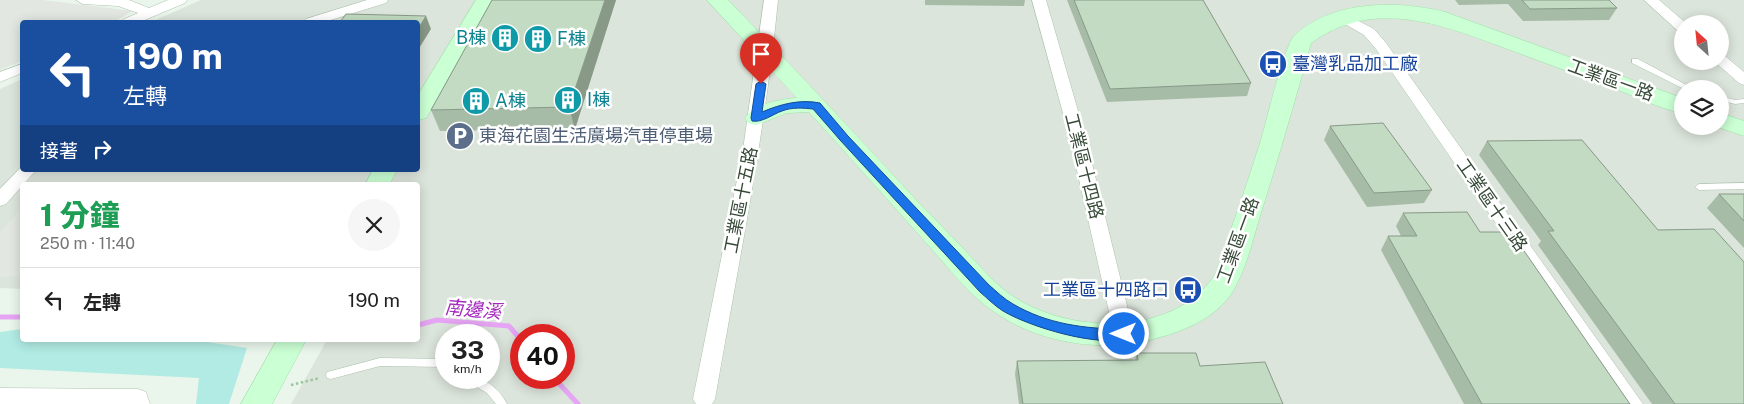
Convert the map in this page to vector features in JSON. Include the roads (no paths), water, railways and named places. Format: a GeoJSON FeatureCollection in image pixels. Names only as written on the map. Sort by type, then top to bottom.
{"type":"FeatureCollection","features":[{"type":"Feature","properties":{"kind":"street"},"geometry":{"type":"LineString","coordinates":[[83,0],[132,4],[144,9],[147,14]]}},
{"type":"Feature","properties":{"kind":"street"},"geometry":{"type":"LineString","coordinates":[[134,20],[180,0]]}},
{"type":"Feature","properties":{"kind":"street"},"geometry":{"type":"LineString","coordinates":[[317,20],[381,0]]}},
{"type":"Feature","properties":{"kind":"street"},"geometry":{"type":"LineString","coordinates":[[420,110],[486,0]]}},
{"type":"Feature","properties":{"kind":"street","name":"工業區一路"},"geometry":{"type":"LineString","coordinates":[[717,0],[978,281],[1007,307],[1033,320],[1088,334],[1124,334],[1147,330],[1176,320],[1196,310],[1222,289],[1229,274],[1266,161],[1301,41],[1313,29],[1343,17],[1381,9],[1403,9],[1438,16],[1674,103]]}},
{"type":"Feature","properties":{"kind":"street","name":"工業區十五路"},"geometry":{"type":"LineString","coordinates":[[704,400],[756,118],[771,0]]}},
{"type":"Feature","properties":{"kind":"street","name":"工業區十四路"},"geometry":{"type":"LineString","coordinates":[[1039,0],[1078,135],[1124,334]]}},
{"type":"Feature","properties":{"kind":"street"},"geometry":{"type":"LineString","coordinates":[[1651,0],[1674,20]]}},
{"type":"Feature","properties":{"kind":"street","name":"工業區十三路"},"geometry":{"type":"LineString","coordinates":[[1343,17],[1369,32],[1380,46],[1632,404]]}},
{"type":"Feature","properties":{"kind":"street"},"geometry":{"type":"LineString","coordinates":[[1729,68],[1744,80]]}},
{"type":"Feature","properties":{"kind":"street"},"geometry":{"type":"LineString","coordinates":[[0,77],[20,69]]}},
{"type":"Feature","properties":{"kind":"street"},"geometry":{"type":"LineString","coordinates":[[756,118],[781,107],[801,104],[816,106]]}},
{"type":"Feature","properties":{"kind":"street"},"geometry":{"type":"LineString","coordinates":[[0,200],[26,172]]}},
{"type":"Feature","properties":{"kind":"street"},"geometry":{"type":"LineString","coordinates":[[261,394],[291,342]]}},
{"type":"Feature","properties":{"kind":"street"},"geometry":{"type":"LineString","coordinates":[[0,397],[138,398],[139,404]]}},
{"type":"Feature","properties":{"kind":"lane"},"geometry":{"type":"LineString","coordinates":[[1635,61],[1674,81]]}},
{"type":"Feature","properties":{"kind":"lane"},"geometry":{"type":"LineString","coordinates":[[1729,100],[1744,101]]}},
{"type":"Feature","properties":{"kind":"lane"},"geometry":{"type":"LineString","coordinates":[[1700,187],[1744,186]]}},
{"type":"Feature","properties":{"kind":"lane"},"geometry":{"type":"LineString","coordinates":[[331,375],[380,362],[435,363]]}},
{"type":"Feature","properties":{"kind":"lane"},"geometry":{"type":"LineString","coordinates":[[489,389],[502,404]]}},
{"type":"Feature","properties":{"kind":"waterway","name":"南邊溪"},"geometry":{"type":"LineString","coordinates":[[0,317],[20,317]]}},
{"type":"Feature","properties":{"kind":"waterway","name":"南邊溪"},"geometry":{"type":"LineString","coordinates":[[420,324],[437,320],[510,327]]}},
{"type":"Feature","properties":{"kind":"waterway","name":"南邊溪"},"geometry":{"type":"LineString","coordinates":[[564,389],[578,404]]}},
{"type":"Feature","properties":{"kind":"place","name":"B棟"},"geometry":{"type":"Point","coordinates":[505,38]}},
{"type":"Feature","properties":{"kind":"place","name":"F棟"},"geometry":{"type":"Point","coordinates":[538,39]}},
{"type":"Feature","properties":{"kind":"place","name":"臺灣乳品加工廠"},"geometry":{"type":"Point","coordinates":[1273,64]}},
{"type":"Feature","properties":{"kind":"place","name":"I棟"},"geometry":{"type":"Point","coordinates":[568,100]}},
{"type":"Feature","properties":{"kind":"place","name":"A棟"},"geometry":{"type":"Point","coordinates":[476,101]}},
{"type":"Feature","properties":{"kind":"place","name":"東海花園生活廣場汽車停車場"},"geometry":{"type":"Point","coordinates":[460,136]}},
{"type":"Feature","properties":{"kind":"place","name":"工業區十四路口"},"geometry":{"type":"Point","coordinates":[1188,290]}}]}
